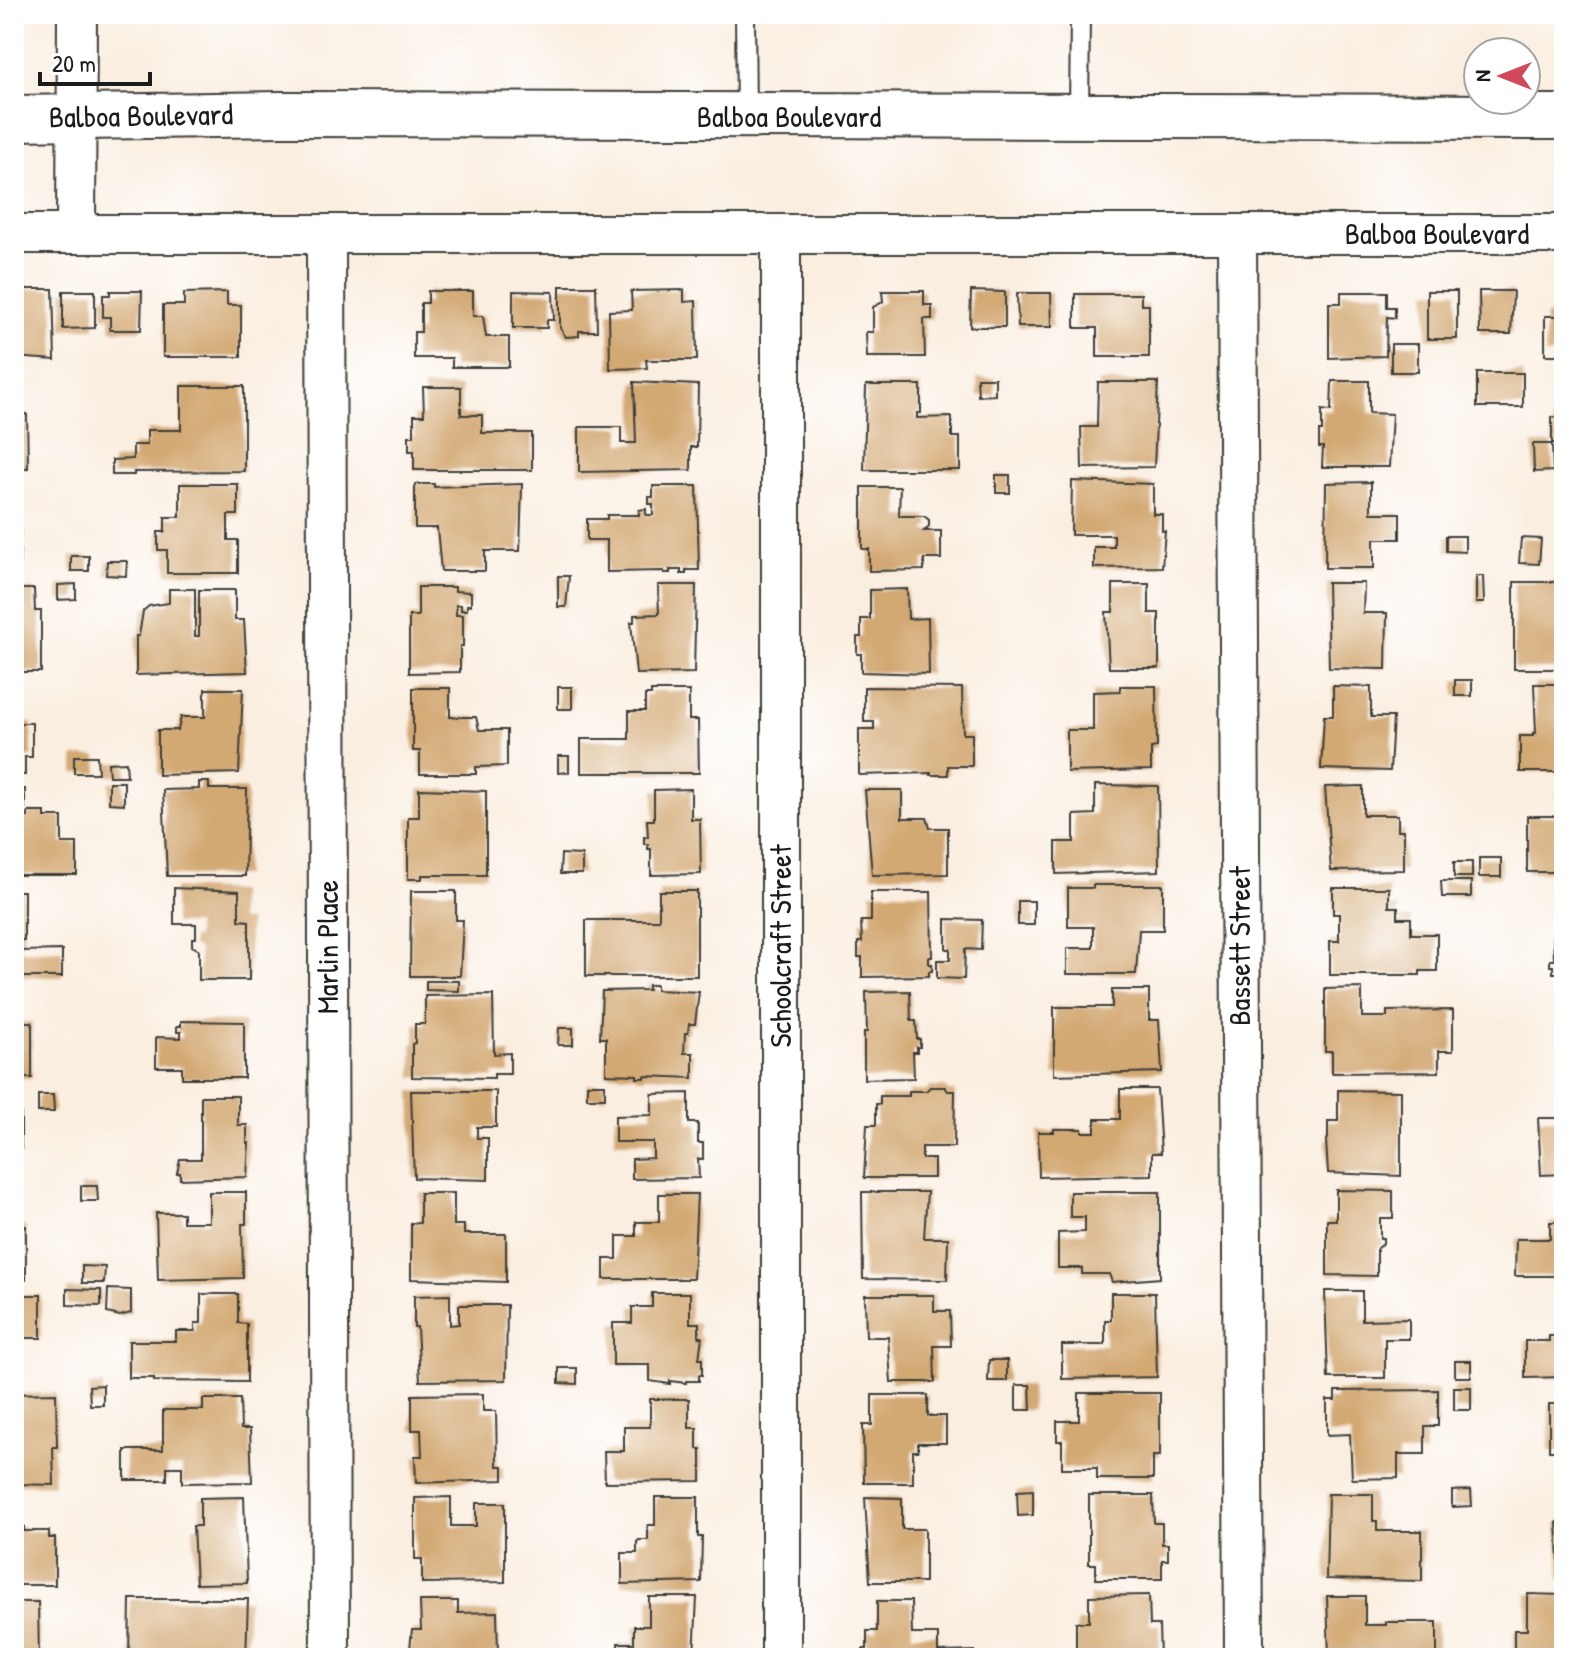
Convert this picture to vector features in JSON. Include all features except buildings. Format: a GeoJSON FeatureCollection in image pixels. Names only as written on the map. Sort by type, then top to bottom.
{"type":"FeatureCollection","features":[{"type":"Feature","properties":{"kind":"main road","name":"Balboa Boulevard"},"geometry":{"type":"LineString","coordinates":[[14,118],[282,114],[1564,117]]}},
{"type":"Feature","properties":{"kind":"street"},"geometry":{"type":"LineString","coordinates":[[76,234],[77,14]]}},
{"type":"Feature","properties":{"kind":"street","name":"Balboa Boulevard"},"geometry":{"type":"LineString","coordinates":[[14,234],[1564,234]]}},
{"type":"Feature","properties":{"kind":"street","name":"Bassett Street"},"geometry":{"type":"LineString","coordinates":[[1237,234],[1244,1658]]}},
{"type":"Feature","properties":{"kind":"street","name":"Schoolcraft Street"},"geometry":{"type":"LineString","coordinates":[[781,235],[781,1658]]}},
{"type":"Feature","properties":{"kind":"street","name":"Marlin Place"},"geometry":{"type":"LineString","coordinates":[[326,236],[330,1658]]}},
{"type":"Feature","properties":{"kind":"lane"},"geometry":{"type":"LineString","coordinates":[[745,14],[746,117]]}},
{"type":"Feature","properties":{"kind":"lane"},"geometry":{"type":"LineString","coordinates":[[1079,116],[1080,14]]}}]}
